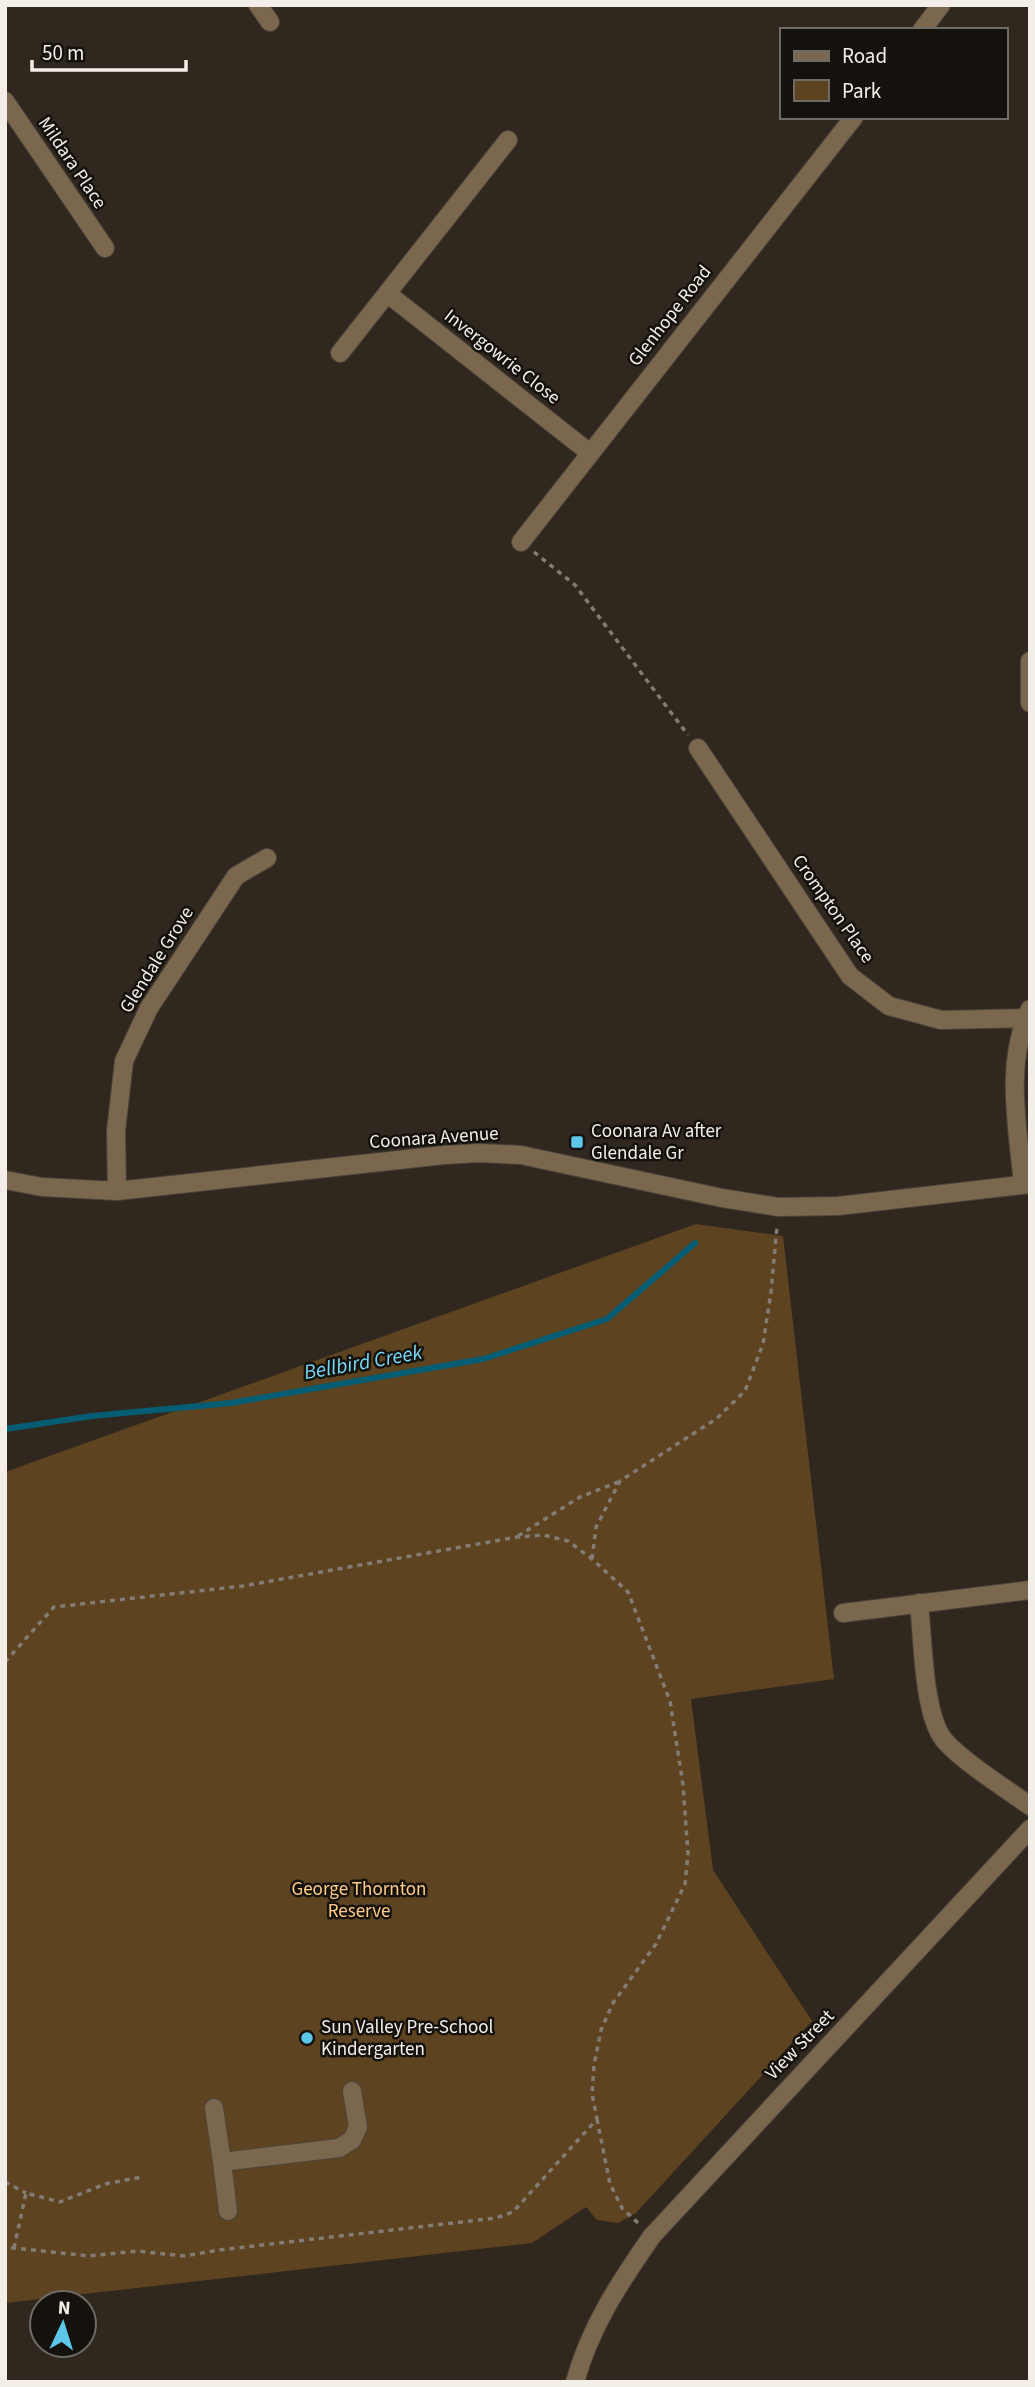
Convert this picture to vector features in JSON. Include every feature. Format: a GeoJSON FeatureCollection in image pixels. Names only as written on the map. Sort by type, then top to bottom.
{"type":"FeatureCollection","features":[{"type":"Feature","properties":{"kind":"street"},"geometry":{"type":"LineString","coordinates":[[258,5],[270,22]]}},
{"type":"Feature","properties":{"kind":"street"},"geometry":{"type":"LineString","coordinates":[[924,28],[942,5]]}},
{"type":"Feature","properties":{"kind":"street","name":"Mildara Place"},"geometry":{"type":"LineString","coordinates":[[5,101],[105,248]]}},
{"type":"Feature","properties":{"kind":"street","name":"Glenhope Road"},"geometry":{"type":"LineString","coordinates":[[521,542],[851,119]]}},
{"type":"Feature","properties":{"kind":"street"},"geometry":{"type":"LineString","coordinates":[[340,353],[508,140]]}},
{"type":"Feature","properties":{"kind":"street","name":"Invergowrie Close"},"geometry":{"type":"LineString","coordinates":[[387,294],[590,453]]}},
{"type":"Feature","properties":{"kind":"street"},"geometry":{"type":"LineString","coordinates":[[1030,660],[1030,703]]}},
{"type":"Feature","properties":{"kind":"street","name":"Crompton Place"},"geometry":{"type":"LineString","coordinates":[[698,748],[850,976],[889,1006],[941,1020],[1028,1013]]}},
{"type":"Feature","properties":{"kind":"street","name":"Glendale Grove"},"geometry":{"type":"LineString","coordinates":[[117,1191],[116,1131],[124,1061],[149,1007],[236,876],[267,858]]}},
{"type":"Feature","properties":{"kind":"street"},"geometry":{"type":"LineString","coordinates":[[1026,1184],[1015,1077],[1019,1042],[1028,1013]]}},
{"type":"Feature","properties":{"kind":"street","name":"Coonara Avenue"},"geometry":{"type":"LineString","coordinates":[[5,1180],[41,1187],[117,1191],[479,1153],[521,1155],[722,1198],[778,1207],[838,1206],[1026,1184]]}},
{"type":"Feature","properties":{"kind":"street"},"geometry":{"type":"LineString","coordinates":[[843,1613],[1030,1590]]}},
{"type":"Feature","properties":{"kind":"street"},"geometry":{"type":"LineString","coordinates":[[919,1603],[930,1707],[936,1727],[953,1748],[1030,1806]]}},
{"type":"Feature","properties":{"kind":"street","name":"View Street"},"geometry":{"type":"LineString","coordinates":[[575,2382],[580,2364],[610,2297],[652,2236],[1030,1829]]}},
{"type":"Feature","properties":{"kind":"street"},"geometry":{"type":"LineString","coordinates":[[222,2162],[339,2148],[352,2140],[358,2127],[352,2091]]}},
{"type":"Feature","properties":{"kind":"street"},"geometry":{"type":"LineString","coordinates":[[214,2108],[229,2211]]}},
{"type":"Feature","properties":{"kind":"path"},"geometry":{"type":"LineString","coordinates":[[521,542],[576,585],[698,748]]}},
{"type":"Feature","properties":{"kind":"path"},"geometry":{"type":"LineString","coordinates":[[517,1537],[580,1497],[620,1481],[716,1419],[745,1391],[763,1344],[771,1292],[778,1207]]}},
{"type":"Feature","properties":{"kind":"path"},"geometry":{"type":"LineString","coordinates":[[593,1559],[596,1527],[620,1481]]}},
{"type":"Feature","properties":{"kind":"path"},"geometry":{"type":"LineString","coordinates":[[5,1662],[54,1607],[243,1586],[517,1537],[543,1535],[568,1541],[593,1559],[628,1592],[670,1701],[683,1785],[688,1854],[685,1884],[656,1944],[612,2003],[601,2030],[594,2065],[597,2119],[610,2185],[622,2208],[652,2236]]}},
{"type":"Feature","properties":{"kind":"path"},"geometry":{"type":"LineString","coordinates":[[5,2247],[89,2256],[137,2251],[185,2256],[496,2218],[513,2212],[597,2119]]}},
{"type":"Feature","properties":{"kind":"path"},"geometry":{"type":"LineString","coordinates":[[5,2182],[26,2193],[60,2202],[105,2184],[142,2177]]}},
{"type":"Feature","properties":{"kind":"path"},"geometry":{"type":"LineString","coordinates":[[14,2248],[26,2193]]}},
{"type":"Feature","properties":{"kind":"green space","name":"George Thornton Reserve"},"geometry":{"type":"Polygon","coordinates":[[[696,1224],[783,1236],[834,1679],[691,1699],[713,1870],[812,2021],[636,2213],[618,2223],[597,2220],[586,2207],[532,2243],[98,2292],[98,2289],[28,2289],[28,2300],[5,2303],[5,1472],[696,1224]]]}},
{"type":"Feature","properties":{"kind":"waterway","name":"Bellbird Creek"},"geometry":{"type":"LineString","coordinates":[[5,1429],[92,1416],[231,1403],[483,1359],[607,1319],[695,1243]]}},
{"type":"Feature","properties":{"kind":"place","name":"Coonara Av after Glendale Gr"},"geometry":{"type":"Point","coordinates":[577,1142]}},
{"type":"Feature","properties":{"kind":"place","name":"Sun Valley Pre-School Kindergarten"},"geometry":{"type":"Point","coordinates":[307,2038]}}]}
